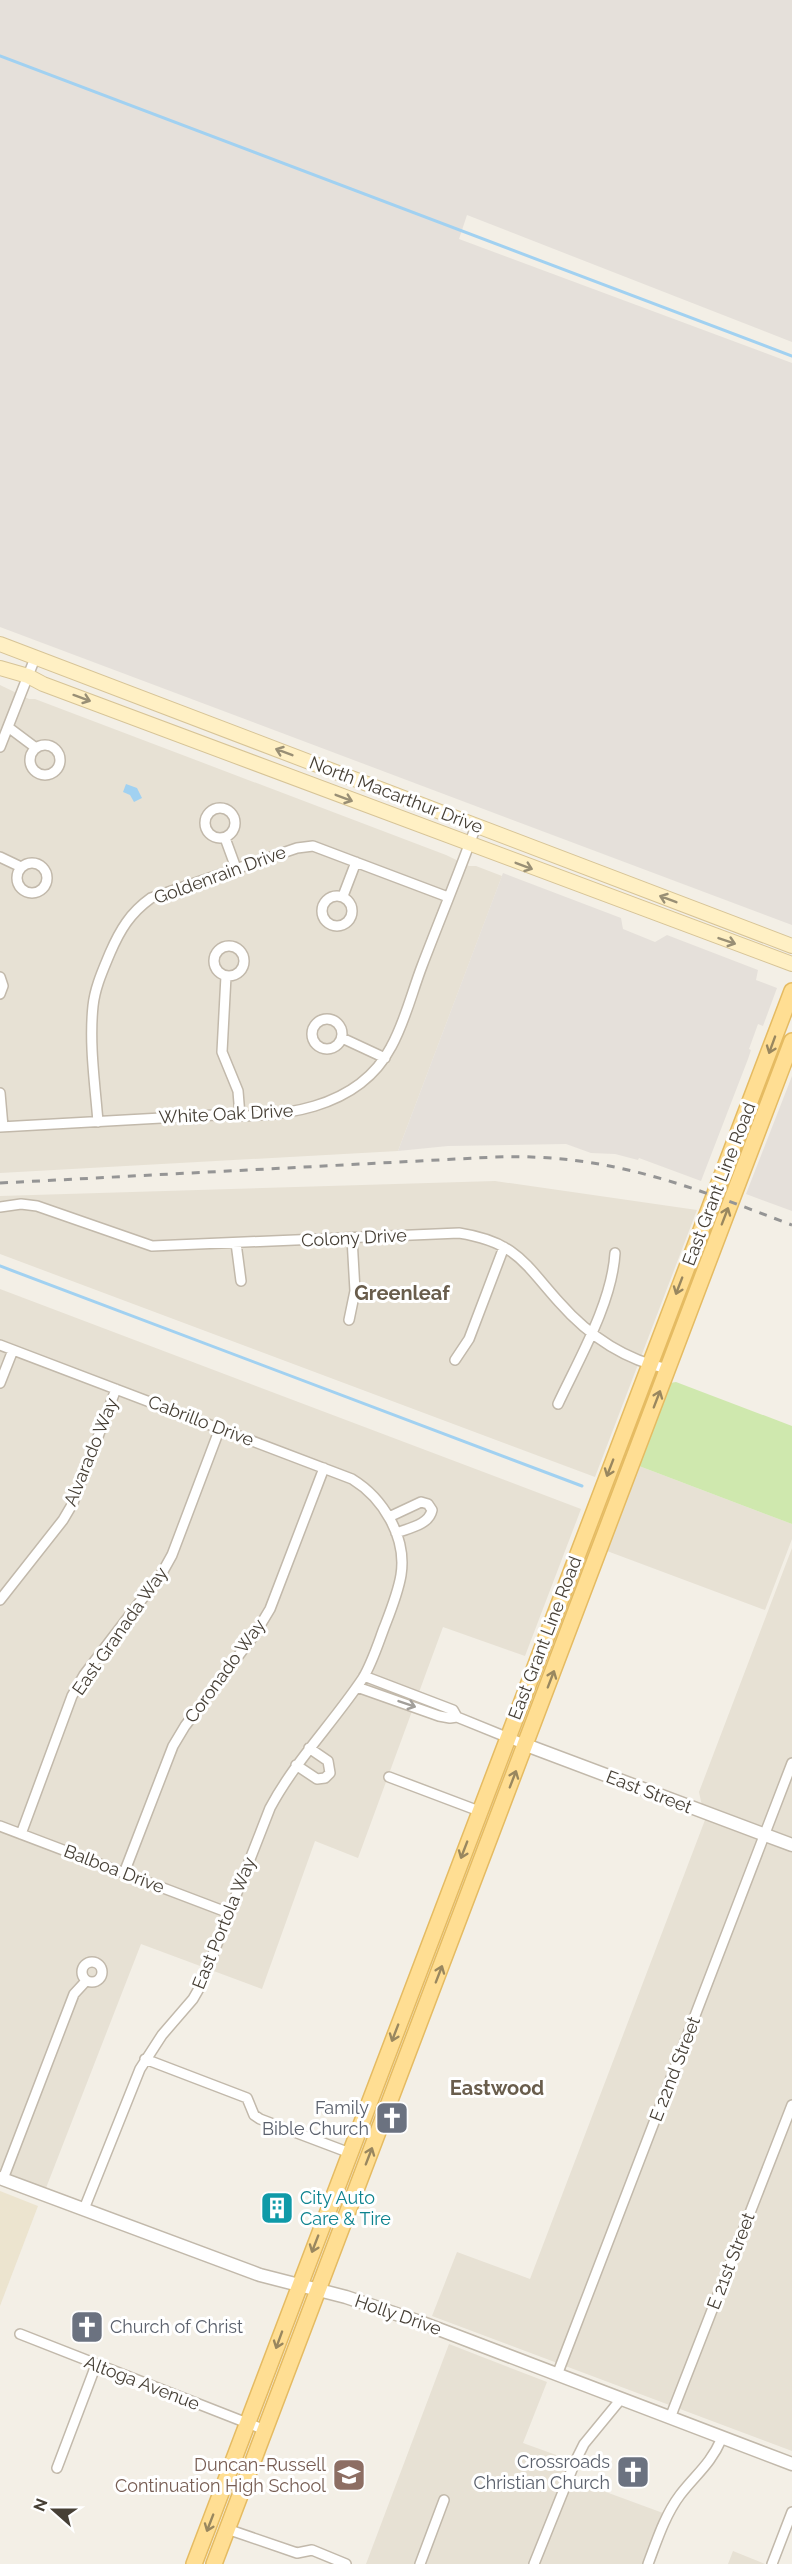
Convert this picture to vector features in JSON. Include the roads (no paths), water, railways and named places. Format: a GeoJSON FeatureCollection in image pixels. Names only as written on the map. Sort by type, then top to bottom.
{"type":"FeatureCollection","features":[{"type":"Feature","properties":{"kind":"main road","name":"North Macarthur Drive"},"geometry":{"type":"LineString","coordinates":[[0,644],[792,946]]}},
{"type":"Feature","properties":{"kind":"main road","name":"North Macarthur Drive"},"geometry":{"type":"LineString","coordinates":[[0,668],[28,676],[43,684],[469,845],[792,964]]}},
{"type":"Feature","properties":{"kind":"main road","name":"East Grant Line Road"},"geometry":{"type":"LineString","coordinates":[[194,2564],[792,991]]}},
{"type":"Feature","properties":{"kind":"main road","name":"East Grant Line Road"},"geometry":{"type":"LineString","coordinates":[[214,2564],[792,1041]]}},
{"type":"Feature","properties":{"kind":"street"},"geometry":{"type":"LineString","coordinates":[[0,747],[35,658]]}},
{"type":"Feature","properties":{"kind":"street"},"geometry":{"type":"LineString","coordinates":[[8,727],[36,748]]}},
{"type":"Feature","properties":{"kind":"street","name":"White Oak Drive"},"geometry":{"type":"LineString","coordinates":[[2,1127],[214,1114],[240,1116],[297,1111],[344,1095],[365,1080],[385,1058],[392,1046],[476,825]]}},
{"type":"Feature","properties":{"kind":"street"},"geometry":{"type":"LineString","coordinates":[[225,838],[236,868]]}},
{"type":"Feature","properties":{"kind":"street","name":"Goldenrain Drive"},"geometry":{"type":"LineString","coordinates":[[98,1122],[92,1032],[93,1005],[99,979],[118,935],[132,914],[151,898],[297,848],[313,846],[448,897]]}},
{"type":"Feature","properties":{"kind":"street"},"geometry":{"type":"LineString","coordinates":[[0,857],[21,867]]}},
{"type":"Feature","properties":{"kind":"street"},"geometry":{"type":"LineString","coordinates":[[343,896],[356,862]]}},
{"type":"Feature","properties":{"kind":"street"},"geometry":{"type":"LineString","coordinates":[[226,976],[222,1052],[238,1091],[240,1116]]}},
{"type":"Feature","properties":{"kind":"street"},"geometry":{"type":"LineString","coordinates":[[0,977],[3,986],[0,994]]}},
{"type":"Feature","properties":{"kind":"street"},"geometry":{"type":"LineString","coordinates":[[342,1038],[385,1058]]}},
{"type":"Feature","properties":{"kind":"street"},"geometry":{"type":"LineString","coordinates":[[0,1093],[2,1127]]}},
{"type":"Feature","properties":{"kind":"street","name":"Colony Drive"},"geometry":{"type":"LineString","coordinates":[[0,1207],[21,1204],[37,1206],[152,1246],[459,1233],[477,1236],[504,1247],[526,1262],[560,1303],[612,1348],[650,1365],[668,1369]]}},
{"type":"Feature","properties":{"kind":"street"},"geometry":{"type":"LineString","coordinates":[[349,1320],[355,1291],[352,1238]]}},
{"type":"Feature","properties":{"kind":"street"},"geometry":{"type":"LineString","coordinates":[[236,1243],[241,1281]]}},
{"type":"Feature","properties":{"kind":"street"},"geometry":{"type":"LineString","coordinates":[[455,1360],[469,1339],[504,1247]]}},
{"type":"Feature","properties":{"kind":"street"},"geometry":{"type":"LineString","coordinates":[[558,1404],[592,1331],[614,1273],[615,1253]]}},
{"type":"Feature","properties":{"kind":"street","name":"Cabrillo Drive"},"geometry":{"type":"LineString","coordinates":[[0,1345],[324,1468],[366,1488],[378,1500],[396,1533]]}},
{"type":"Feature","properties":{"kind":"street"},"geometry":{"type":"LineString","coordinates":[[0,1383],[13,1350]]}},
{"type":"Feature","properties":{"kind":"street","name":"Alvarado Way"},"geometry":{"type":"LineString","coordinates":[[0,1600],[63,1520],[73,1503],[116,1389]]}},
{"type":"Feature","properties":{"kind":"street","name":"East Granada Way"},"geometry":{"type":"LineString","coordinates":[[21,1834],[72,1696],[84,1675],[162,1573],[172,1555],[220,1428]]}},
{"type":"Feature","properties":{"kind":"street","name":"Coronado Way"},"geometry":{"type":"LineString","coordinates":[[124,1873],[173,1746],[184,1726],[255,1634],[270,1608],[324,1468]]}},
{"type":"Feature","properties":{"kind":"street"},"geometry":{"type":"LineString","coordinates":[[389,1517],[421,1502],[428,1504],[432,1510],[426,1521],[396,1533]]}},
{"type":"Feature","properties":{"kind":"street","name":"East Portola Way"},"geometry":{"type":"LineString","coordinates":[[84,2209],[145,2059],[193,1999],[201,1985],[270,1809],[296,1765],[364,1676],[396,1596],[401,1573],[401,1554],[396,1533]]}},
{"type":"Feature","properties":{"kind":"street"},"geometry":{"type":"LineString","coordinates":[[357,1687],[439,1716],[457,1717],[453,1710],[364,1676]]}},
{"type":"Feature","properties":{"kind":"street","name":"East Street"},"geometry":{"type":"LineString","coordinates":[[457,1717],[792,1845]]}},
{"type":"Feature","properties":{"kind":"street"},"geometry":{"type":"LineString","coordinates":[[296,1765],[317,1779],[325,1778],[330,1773],[328,1761],[309,1748]]}},
{"type":"Feature","properties":{"kind":"street","name":"E 22nd Street"},"geometry":{"type":"LineString","coordinates":[[557,2375],[792,1763]]}},
{"type":"Feature","properties":{"kind":"street"},"geometry":{"type":"LineString","coordinates":[[389,1777],[479,1811]]}},
{"type":"Feature","properties":{"kind":"street","name":"Balboa Drive"},"geometry":{"type":"LineString","coordinates":[[0,1826],[229,1913]]}},
{"type":"Feature","properties":{"kind":"street"},"geometry":{"type":"LineString","coordinates":[[2,2179],[74,1994],[86,1981]]}},
{"type":"Feature","properties":{"kind":"street"},"geometry":{"type":"LineString","coordinates":[[145,2059],[247,2098],[254,2115],[260,2119],[350,2153]]}},
{"type":"Feature","properties":{"kind":"street","name":"E 21st Street"},"geometry":{"type":"LineString","coordinates":[[670,2418],[792,2104]]}},
{"type":"Feature","properties":{"kind":"street","name":"Holly Drive"},"geometry":{"type":"LineString","coordinates":[[2,2179],[231,2265],[420,2322],[792,2464]]}},
{"type":"Feature","properties":{"kind":"street","name":"Altoga Avenue"},"geometry":{"type":"LineString","coordinates":[[20,2334],[265,2430]]}},
{"type":"Feature","properties":{"kind":"street"},"geometry":{"type":"LineString","coordinates":[[57,2468],[96,2365]]}},
{"type":"Feature","properties":{"kind":"street"},"geometry":{"type":"LineString","coordinates":[[534,2564],[584,2444],[621,2399]]}},
{"type":"Feature","properties":{"kind":"street"},"geometry":{"type":"LineString","coordinates":[[648,2564],[670,2511],[714,2457],[722,2438]]}},
{"type":"Feature","properties":{"kind":"street"},"geometry":{"type":"LineString","coordinates":[[420,2564],[444,2500]]}},
{"type":"Feature","properties":{"kind":"street"},"geometry":{"type":"LineString","coordinates":[[772,2564],[792,2512]]}},
{"type":"Feature","properties":{"kind":"street"},"geometry":{"type":"LineString","coordinates":[[227,2529],[297,2553],[312,2550],[346,2564]]}},
{"type":"Feature","properties":{"kind":"water"},"geometry":{"type":"Polygon","coordinates":[[[126,784],[137,788],[142,798],[134,802],[130,795],[123,792],[126,784]]]}},
{"type":"Feature","properties":{"kind":"waterway"},"geometry":{"type":"LineString","coordinates":[[0,56],[792,356]]}},
{"type":"Feature","properties":{"kind":"waterway"},"geometry":{"type":"LineString","coordinates":[[0,1266],[582,1486]]}},
{"type":"Feature","properties":{"kind":"railway"},"geometry":{"type":"LineString","coordinates":[[0,1183],[495,1157],[536,1157],[575,1160],[648,1175],[718,1197],[792,1225]]}},
{"type":"Feature","properties":{"kind":"place","name":"Family Bible Church"},"geometry":{"type":"Point","coordinates":[392,2118]}},
{"type":"Feature","properties":{"kind":"place","name":"City Auto Care & Tire"},"geometry":{"type":"Point","coordinates":[277,2208]}},
{"type":"Feature","properties":{"kind":"place","name":"Church of Christ"},"geometry":{"type":"Point","coordinates":[87,2327]}},
{"type":"Feature","properties":{"kind":"place","name":"Crossroads Christian Church"},"geometry":{"type":"Point","coordinates":[633,2472]}},
{"type":"Feature","properties":{"kind":"place","name":"Duncan-Russell Continuation High School"},"geometry":{"type":"Point","coordinates":[349,2475]}},
{"type":"Feature","properties":{"kind":"district","name":"Greenleaf"},"geometry":{"type":"Point","coordinates":[402,1293]}},
{"type":"Feature","properties":{"kind":"district","name":"Eastwood"},"geometry":{"type":"Point","coordinates":[497,2088]}}]}
